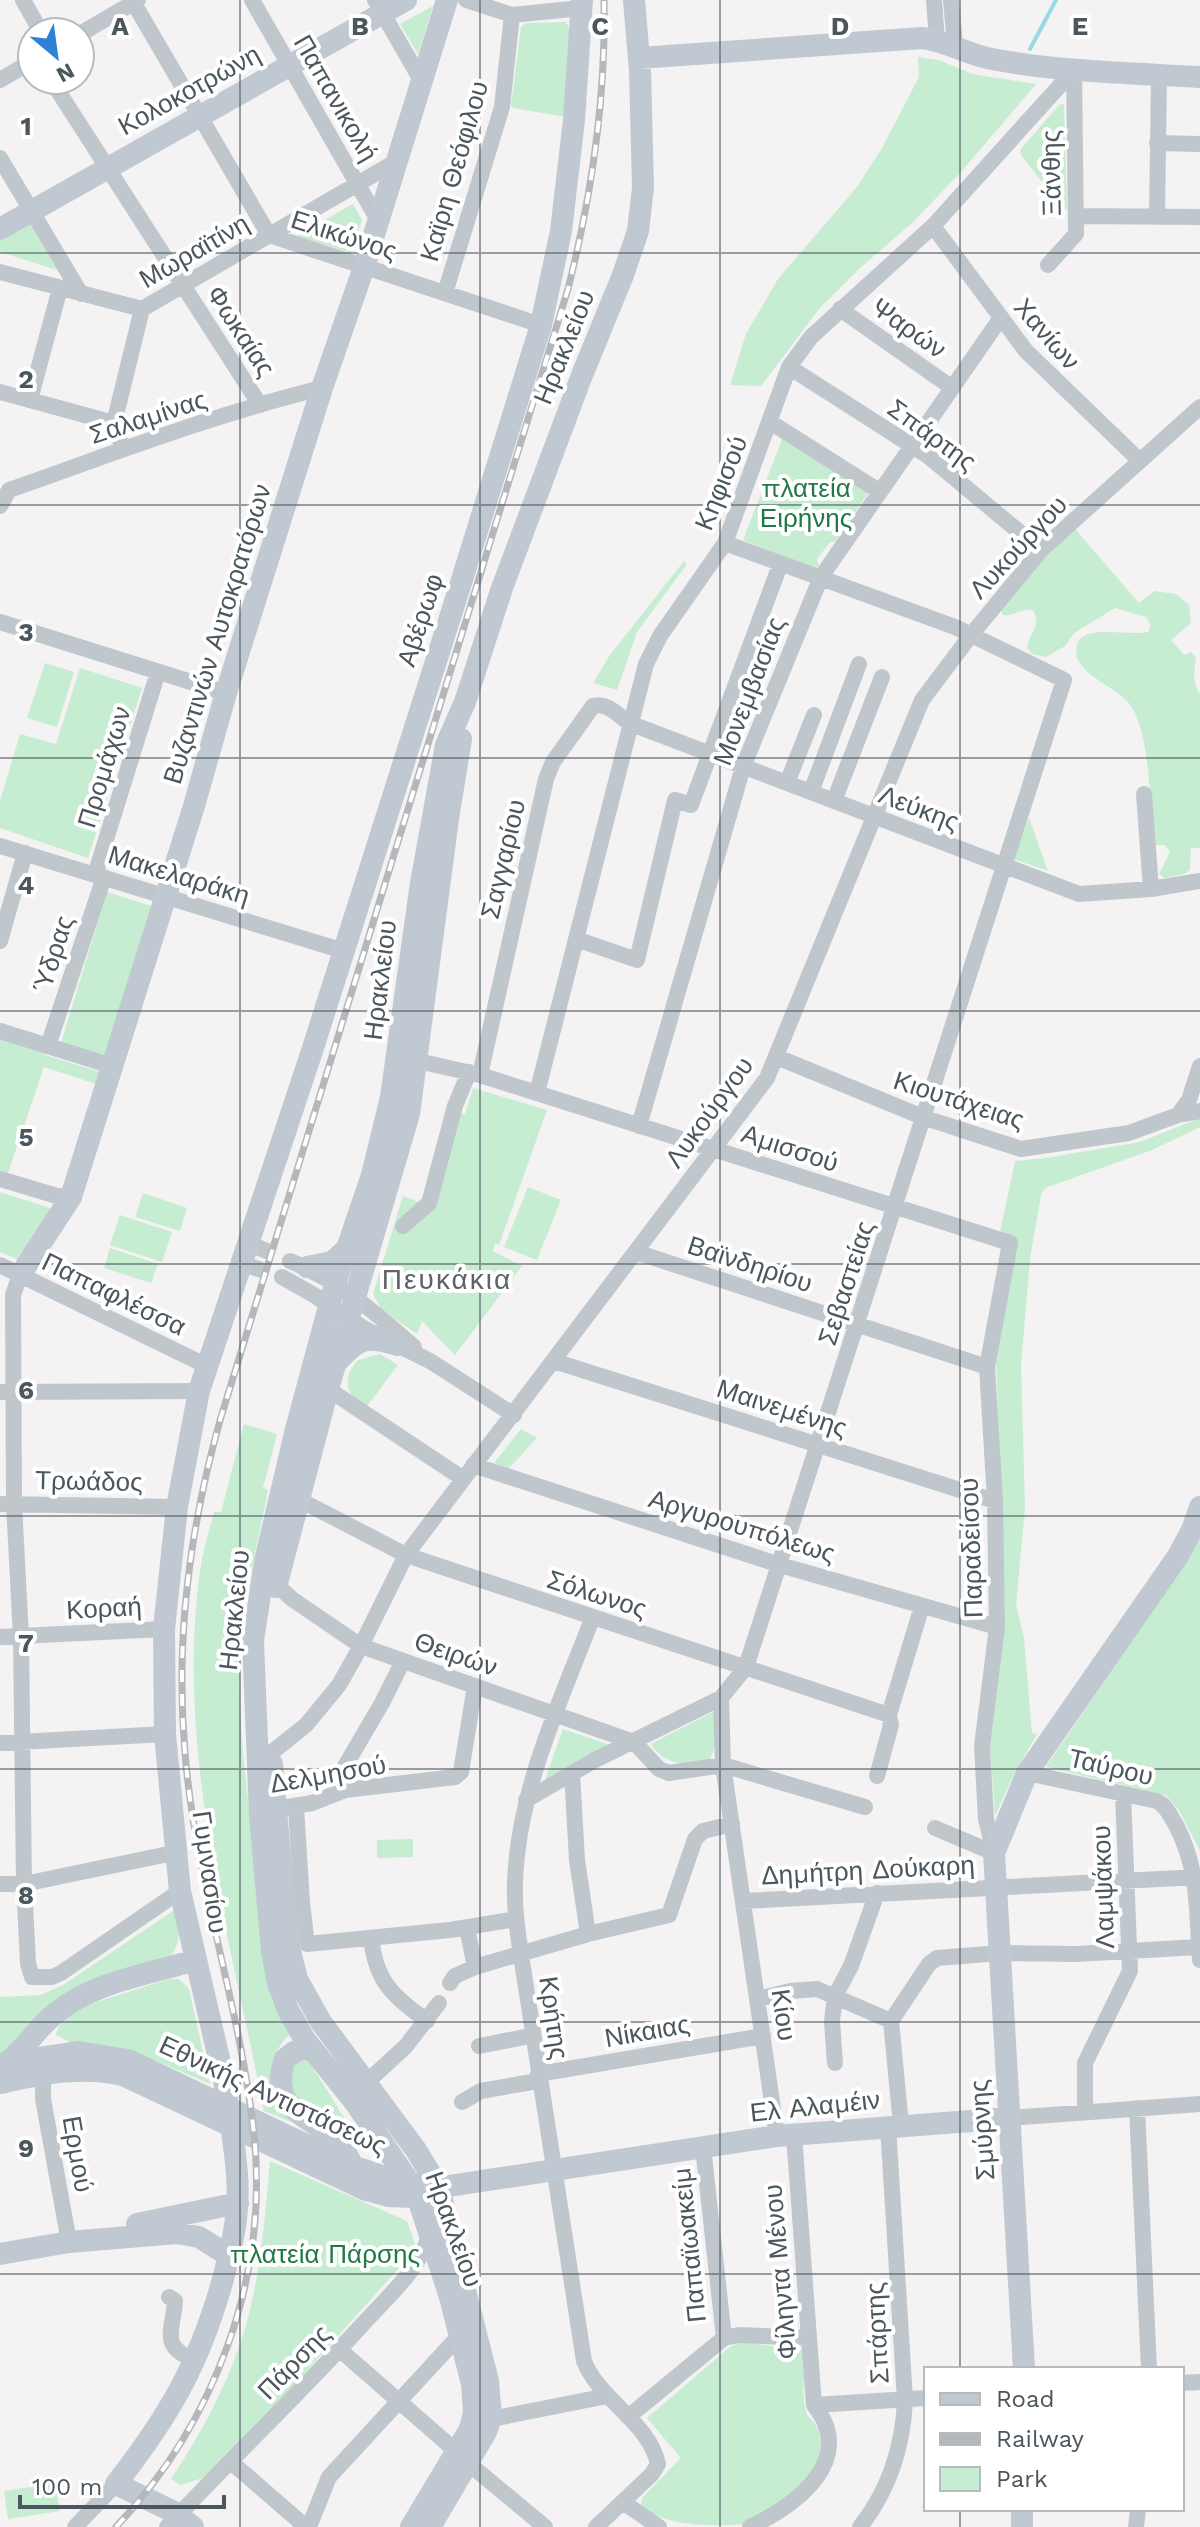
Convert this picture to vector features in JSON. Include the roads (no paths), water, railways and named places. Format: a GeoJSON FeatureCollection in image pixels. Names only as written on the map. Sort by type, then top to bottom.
{"type":"FeatureCollection","features":[{"type":"Feature","properties":{"kind":"main road","name":"Κολοκοτρώνη"},"geometry":{"type":"LineString","coordinates":[[0,229],[290,66],[379,7],[406,0]]}},
{"type":"Feature","properties":{"kind":"main road","name":"Βυζαντινών Αυτοκρατόρων"},"geometry":{"type":"LineString","coordinates":[[10,1270],[71,1197],[226,693],[447,0]]}},
{"type":"Feature","properties":{"kind":"main road","name":"Ηρακλείου"},"geometry":{"type":"LineString","coordinates":[[430,2527],[482,2421],[488,2381],[423,2189],[310,2046],[294,2023],[278,1983],[277,1810],[252,1656],[265,1561],[296,1429],[332,1295],[372,1175],[391,1097],[437,784],[446,745],[465,702],[502,588],[582,375],[635,243],[642,214],[639,58],[634,0]]}},
{"type":"Feature","properties":{"kind":"main road","name":"Αβέρωφ"},"geometry":{"type":"LineString","coordinates":[[254,1257],[344,951],[541,325],[561,231],[574,120],[582,4]]}},
{"type":"Feature","properties":{"kind":"main road"},"geometry":{"type":"LineString","coordinates":[[639,58],[909,38],[946,43],[990,59],[1050,68],[1200,77]]}},
{"type":"Feature","properties":{"kind":"main road","name":"Ηρακλείου"},"geometry":{"type":"LineString","coordinates":[[465,702],[409,1114],[328,1389],[276,1584],[266,1682],[290,1951],[297,1979],[321,2022],[416,2150],[431,2232],[482,2421]]}},
{"type":"Feature","properties":{"kind":"main road"},"geometry":{"type":"LineString","coordinates":[[298,1264],[332,1262],[348,1247]]}},
{"type":"Feature","properties":{"kind":"main road","name":"Γυμνασίου"},"geometry":{"type":"LineString","coordinates":[[123,2476],[170,2411],[195,2360],[209,2327],[237,2214],[233,2139],[224,2080],[180,1891],[165,1734],[164,1629],[177,1507],[199,1391],[254,1257]]}},
{"type":"Feature","properties":{"kind":"main road"},"geometry":{"type":"LineString","coordinates":[[336,1363],[360,1340],[377,1339],[398,1345]]}},
{"type":"Feature","properties":{"kind":"main road"},"geometry":{"type":"LineString","coordinates":[[994,1853],[1027,1773],[1178,1556],[1200,1507]]}},
{"type":"Feature","properties":{"kind":"main road","name":"Σμύρνης"},"geometry":{"type":"LineString","coordinates":[[994,1853],[1024,2367]]}},
{"type":"Feature","properties":{"kind":"main road"},"geometry":{"type":"LineString","coordinates":[[2,2070],[66,2005],[87,1994],[195,1960]]}},
{"type":"Feature","properties":{"kind":"main road"},"geometry":{"type":"LineString","coordinates":[[44,2024],[49,2043],[65,2051],[79,2052]]}},
{"type":"Feature","properties":{"kind":"main road"},"geometry":{"type":"LineString","coordinates":[[310,2046],[285,2059],[282,2083],[285,2099],[301,2116],[333,2137],[353,2166]]}},
{"type":"Feature","properties":{"kind":"main road","name":"Εθνικής Αντιστάσεως"},"geometry":{"type":"LineString","coordinates":[[2,2070],[79,2052],[142,2065],[353,2166],[423,2189]]}},
{"type":"Feature","properties":{"kind":"main road","name":"Εθνικής Αντιστάσεως"},"geometry":{"type":"LineString","coordinates":[[2,2070],[43,2073],[79,2069],[123,2075],[366,2190],[388,2196],[423,2189]]}},
{"type":"Feature","properties":{"kind":"main road","name":"Ελ Αλαμέιν"},"geometry":{"type":"LineString","coordinates":[[423,2189],[785,2136],[1009,2118]]}},
{"type":"Feature","properties":{"kind":"main road"},"geometry":{"type":"LineString","coordinates":[[69,2242],[126,2226],[237,2214]]}},
{"type":"Feature","properties":{"kind":"main road"},"geometry":{"type":"LineString","coordinates":[[0,2254],[69,2242],[177,2233],[199,2237],[229,2256]]}},
{"type":"Feature","properties":{"kind":"main road","name":"Ηρακλείου"},"geometry":{"type":"LineString","coordinates":[[411,2527],[463,2457]]}},
{"type":"Feature","properties":{"kind":"main road"},"geometry":{"type":"LineString","coordinates":[[123,2476],[167,2497],[178,2520]]}},
{"type":"Feature","properties":{"kind":"street","name":"Παπανικολή"},"geometry":{"type":"LineString","coordinates":[[252,0],[378,220]]}},
{"type":"Feature","properties":{"kind":"street"},"geometry":{"type":"LineString","coordinates":[[466,0],[512,15],[582,4]]}},
{"type":"Feature","properties":{"kind":"street"},"geometry":{"type":"LineString","coordinates":[[934,0],[946,43]]}},
{"type":"Feature","properties":{"kind":"street"},"geometry":{"type":"LineString","coordinates":[[946,43],[951,0]]}},
{"type":"Feature","properties":{"kind":"street"},"geometry":{"type":"LineString","coordinates":[[96,24],[134,1],[269,235]]}},
{"type":"Feature","properties":{"kind":"street"},"geometry":{"type":"LineString","coordinates":[[379,7],[421,80]]}},
{"type":"Feature","properties":{"kind":"street","name":"Καϊρη Θεόφιλου"},"geometry":{"type":"LineString","coordinates":[[445,293],[502,107],[512,15]]}},
{"type":"Feature","properties":{"kind":"street","name":"Ξάνθης"},"geometry":{"type":"LineString","coordinates":[[1048,265],[1076,234],[1074,70]]}},
{"type":"Feature","properties":{"kind":"street","name":"Κηφισού"},"geometry":{"type":"LineString","coordinates":[[537,1093],[646,664],[660,636],[725,543],[789,367],[811,337],[933,226],[1074,70]]}},
{"type":"Feature","properties":{"kind":"street"},"geometry":{"type":"LineString","coordinates":[[1157,216],[1159,74]]}},
{"type":"Feature","properties":{"kind":"street","name":"Φωκαίας"},"geometry":{"type":"LineString","coordinates":[[61,96],[260,405]]}},
{"type":"Feature","properties":{"kind":"street"},"geometry":{"type":"LineString","coordinates":[[1157,143],[1200,144]]}},
{"type":"Feature","properties":{"kind":"street"},"geometry":{"type":"LineString","coordinates":[[0,158],[81,294]]}},
{"type":"Feature","properties":{"kind":"street","name":"Μωραϊτίνη"},"geometry":{"type":"LineString","coordinates":[[114,423],[142,309],[397,161]]}},
{"type":"Feature","properties":{"kind":"street"},"geometry":{"type":"LineString","coordinates":[[1076,216],[1200,217]]}},
{"type":"Feature","properties":{"kind":"street","name":"Χανίων"},"geometry":{"type":"LineString","coordinates":[[933,226],[1026,351],[1140,461]]}},
{"type":"Feature","properties":{"kind":"street","name":"Ελικώνος"},"geometry":{"type":"LineString","coordinates":[[269,235],[541,325]]}},
{"type":"Feature","properties":{"kind":"street"},"geometry":{"type":"LineString","coordinates":[[0,272],[142,309]]}},
{"type":"Feature","properties":{"kind":"street"},"geometry":{"type":"LineString","coordinates":[[30,400],[60,288]]}},
{"type":"Feature","properties":{"kind":"street","name":"Ψαρών"},"geometry":{"type":"LineString","coordinates":[[840,309],[951,387]]}},
{"type":"Feature","properties":{"kind":"street","name":"Μονεμβασίας"},"geometry":{"type":"LineString","coordinates":[[639,1126],[743,767],[821,577],[1000,319]]}},
{"type":"Feature","properties":{"kind":"street","name":"Σπάρτης"},"geometry":{"type":"LineString","coordinates":[[789,367],[928,456],[1041,550]]}},
{"type":"Feature","properties":{"kind":"street","name":"Σαλαμίνας"},"geometry":{"type":"LineString","coordinates":[[1,503],[9,490],[123,449],[322,388]]}},
{"type":"Feature","properties":{"kind":"street"},"geometry":{"type":"LineString","coordinates":[[0,392],[114,423],[123,449]]}},
{"type":"Feature","properties":{"kind":"street","name":"Λυκούργου"},"geometry":{"type":"LineString","coordinates":[[271,1753],[306,1725],[339,1685],[406,1555],[767,1078],[922,700],[1041,550],[1200,407]]}},
{"type":"Feature","properties":{"kind":"street"},"geometry":{"type":"LineString","coordinates":[[770,422],[879,491]]}},
{"type":"Feature","properties":{"kind":"street"},"geometry":{"type":"LineString","coordinates":[[725,543],[971,635]]}},
{"type":"Feature","properties":{"kind":"street"},"geometry":{"type":"LineString","coordinates":[[576,939],[637,960],[675,800],[691,805],[780,565]]}},
{"type":"Feature","properties":{"kind":"street"},"geometry":{"type":"LineString","coordinates":[[0,622],[226,693]]}},
{"type":"Feature","properties":{"kind":"street","name":"Σεβαστείας"},"geometry":{"type":"LineString","coordinates":[[721,1698],[746,1667],[1064,680],[971,635]]}},
{"type":"Feature","properties":{"kind":"street"},"geometry":{"type":"LineString","coordinates":[[811,792],[859,664]]}},
{"type":"Feature","properties":{"kind":"street","name":"Προμάχων"},"geometry":{"type":"LineString","coordinates":[[99,876],[158,672]]}},
{"type":"Feature","properties":{"kind":"street"},"geometry":{"type":"LineString","coordinates":[[834,801],[882,677]]}},
{"type":"Feature","properties":{"kind":"street","name":"Σαγγαρίου"},"geometry":{"type":"LineString","coordinates":[[403,1226],[429,1203],[455,1106],[474,1074],[542,794],[553,762],[593,706],[605,705],[629,723]]}},
{"type":"Feature","properties":{"kind":"street"},"geometry":{"type":"LineString","coordinates":[[787,783],[814,715]]}},
{"type":"Feature","properties":{"kind":"street","name":"Λεύκης"},"geometry":{"type":"LineString","coordinates":[[629,723],[1079,894],[1151,889],[1200,881]]}},
{"type":"Feature","properties":{"kind":"street"},"geometry":{"type":"LineString","coordinates":[[1144,794],[1151,889]]}},
{"type":"Feature","properties":{"kind":"street","name":"Μακελαράκη"},"geometry":{"type":"LineString","coordinates":[[0,846],[344,951]]}},
{"type":"Feature","properties":{"kind":"street"},"geometry":{"type":"LineString","coordinates":[[0,941],[25,853]]}},
{"type":"Feature","properties":{"kind":"street","name":"Ύδρας"},"geometry":{"type":"LineString","coordinates":[[48,1046],[99,876]]}},
{"type":"Feature","properties":{"kind":"street"},"geometry":{"type":"LineString","coordinates":[[0,1031],[112,1066]]}},
{"type":"Feature","properties":{"kind":"street","name":"Κιουτάχειας"},"geometry":{"type":"LineString","coordinates":[[777,1057],[925,1118],[1021,1149],[1129,1133],[1178,1115],[1200,1111]]}},
{"type":"Feature","properties":{"kind":"street","name":"Αμισσού"},"geometry":{"type":"LineString","coordinates":[[418,1061],[537,1093],[1010,1243]]}},
{"type":"Feature","properties":{"kind":"street"},"geometry":{"type":"LineString","coordinates":[[1178,1115],[1189,1100],[1199,1073]]}},
{"type":"Feature","properties":{"kind":"street"},"geometry":{"type":"LineString","coordinates":[[0,1179],[57,1196],[71,1197]]}},
{"type":"Feature","properties":{"kind":"street","name":"Παραδείσου"},"geometry":{"type":"LineString","coordinates":[[994,1853],[986,1819],[982,1740],[997,1627],[995,1501],[987,1367],[1010,1243]]}},
{"type":"Feature","properties":{"kind":"street","name":"Βαϊνδηρίου"},"geometry":{"type":"LineString","coordinates":[[636,1252],[987,1367]]}},
{"type":"Feature","properties":{"kind":"street"},"geometry":{"type":"LineString","coordinates":[[298,1264],[332,1295]]}},
{"type":"Feature","properties":{"kind":"street"},"geometry":{"type":"LineString","coordinates":[[10,1270],[13,1295],[7,1504],[21,1637],[24,1884],[28,1963],[32,1977],[52,1977],[61,1973],[180,1891]]}},
{"type":"Feature","properties":{"kind":"street","name":"Παπαφλέσσα"},"geometry":{"type":"LineString","coordinates":[[10,1270],[207,1366]]}},
{"type":"Feature","properties":{"kind":"street"},"geometry":{"type":"LineString","coordinates":[[282,1277],[332,1295],[514,1415]]}},
{"type":"Feature","properties":{"kind":"street"},"geometry":{"type":"LineString","coordinates":[[352,1307],[398,1345],[430,1361]]}},
{"type":"Feature","properties":{"kind":"street","name":"Μαινεμένης"},"geometry":{"type":"LineString","coordinates":[[554,1361],[995,1501]]}},
{"type":"Feature","properties":{"kind":"street","name":"Αργυρουπόλεως"},"geometry":{"type":"LineString","coordinates":[[328,1389],[467,1471],[997,1627]]}},
{"type":"Feature","properties":{"kind":"street"},"geometry":{"type":"LineString","coordinates":[[8,1392],[199,1391]]}},
{"type":"Feature","properties":{"kind":"street","name":"Σόλωνος"},"geometry":{"type":"LineString","coordinates":[[298,1499],[406,1555],[889,1715]]}},
{"type":"Feature","properties":{"kind":"street","name":"Τρωάδος"},"geometry":{"type":"LineString","coordinates":[[7,1504],[177,1507]]}},
{"type":"Feature","properties":{"kind":"street","name":"Θειρών"},"geometry":{"type":"LineString","coordinates":[[276,1584],[292,1599],[361,1646],[634,1742],[659,1769],[669,1773],[723,1765],[865,1807]]}},
{"type":"Feature","properties":{"kind":"street"},"geometry":{"type":"LineString","coordinates":[[877,1776],[891,1725],[889,1715],[922,1606]]}},
{"type":"Feature","properties":{"kind":"street","name":"Κρήτης"},"geometry":{"type":"LineString","coordinates":[[592,1619],[526,1800],[515,1881],[516,1919],[535,2078],[554,2170],[580,2343],[591,2377],[655,2451],[658,2464],[623,2502]]}},
{"type":"Feature","properties":{"kind":"street","name":"Κοραή"},"geometry":{"type":"LineString","coordinates":[[0,1637],[164,1629]]}},
{"type":"Feature","properties":{"kind":"street"},"geometry":{"type":"LineString","coordinates":[[345,1790],[342,1779],[344,1768],[403,1661]]}},
{"type":"Feature","properties":{"kind":"street","name":"Δελμησού"},"geometry":{"type":"LineString","coordinates":[[277,1810],[345,1790],[455,1777],[461,1772],[475,1686]]}},
{"type":"Feature","properties":{"kind":"street"},"geometry":{"type":"LineString","coordinates":[[526,1800],[572,1773],[721,1698],[723,1765],[743,1901]]}},
{"type":"Feature","properties":{"kind":"street"},"geometry":{"type":"LineString","coordinates":[[0,1743],[165,1734]]}},
{"type":"Feature","properties":{"kind":"street"},"geometry":{"type":"LineString","coordinates":[[572,1773],[577,1860],[588,1934]]}},
{"type":"Feature","properties":{"kind":"street","name":"Ταύρου"},"geometry":{"type":"LineString","coordinates":[[1027,1773],[1164,1805],[1186,1841],[1198,1877],[1199,1954]]}},
{"type":"Feature","properties":{"kind":"street","name":"Λαμψάκου"},"geometry":{"type":"LineString","coordinates":[[1085,2112],[1085,2063],[1130,1971],[1123,1794]]}},
{"type":"Feature","properties":{"kind":"street"},"geometry":{"type":"LineString","coordinates":[[277,1810],[302,1903],[307,1944],[467,1928],[516,1919]]}},
{"type":"Feature","properties":{"kind":"street"},"geometry":{"type":"LineString","coordinates":[[450,1983],[455,1976],[475,1967],[588,1934],[669,1915],[695,1839],[703,1831],[732,1824]]}},
{"type":"Feature","properties":{"kind":"street"},"geometry":{"type":"LineString","coordinates":[[935,1828],[994,1853]]}},
{"type":"Feature","properties":{"kind":"street"},"geometry":{"type":"LineString","coordinates":[[0,1884],[24,1884],[178,1852]]}},
{"type":"Feature","properties":{"kind":"street","name":"Δημήτρη Δούκαρη"},"geometry":{"type":"LineString","coordinates":[[743,1901],[1198,1877]]}},
{"type":"Feature","properties":{"kind":"street"},"geometry":{"type":"LineString","coordinates":[[835,2063],[832,2021],[835,1996],[851,1966],[877,1893]]}},
{"type":"Feature","properties":{"kind":"street","name":"Κίου"},"geometry":{"type":"LineString","coordinates":[[743,1901],[763,2036],[785,2136]]}},
{"type":"Feature","properties":{"kind":"street"},"geometry":{"type":"LineString","coordinates":[[467,1928],[475,1967]]}},
{"type":"Feature","properties":{"kind":"street"},"geometry":{"type":"LineString","coordinates":[[371,1938],[374,1963],[392,1993],[427,2021]]}},
{"type":"Feature","properties":{"kind":"street"},"geometry":{"type":"LineString","coordinates":[[758,1999],[807,1988],[817,1989],[891,2021],[932,1961],[941,1957],[1130,1950],[1199,1954]]}},
{"type":"Feature","properties":{"kind":"street"},"geometry":{"type":"LineString","coordinates":[[367,2082],[406,2046],[439,2003]]}},
{"type":"Feature","properties":{"kind":"street","name":"Σπάρτης"},"geometry":{"type":"LineString","coordinates":[[860,2527],[880,2497],[896,2460],[904,2423],[891,2021]]}},
{"type":"Feature","properties":{"kind":"street","name":"Νίκαιας"},"geometry":{"type":"LineString","coordinates":[[462,2102],[481,2091],[535,2078],[763,2036]]}},
{"type":"Feature","properties":{"kind":"street"},"geometry":{"type":"LineString","coordinates":[[479,2046],[525,2037]]}},
{"type":"Feature","properties":{"kind":"street","name":"Ερμού"},"geometry":{"type":"LineString","coordinates":[[43,2073],[43,2099],[69,2242]]}},
{"type":"Feature","properties":{"kind":"street","name":"Ελ Αλαμέιν"},"geometry":{"type":"LineString","coordinates":[[1009,2118],[1200,2104]]}},
{"type":"Feature","properties":{"kind":"street"},"geometry":{"type":"LineString","coordinates":[[1137,2108],[1149,2367]]}},
{"type":"Feature","properties":{"kind":"street","name":"Φίληντα Μένου"},"geometry":{"type":"LineString","coordinates":[[750,2527],[792,2502],[810,2486],[823,2468],[830,2441],[822,2414],[814,2405],[785,2136]]}},
{"type":"Feature","properties":{"kind":"street","name":"Παπαϊωακείμ"},"geometry":{"type":"LineString","coordinates":[[703,2147],[724,2338]]}},
{"type":"Feature","properties":{"kind":"street","name":"Πάρσης"},"geometry":{"type":"LineString","coordinates":[[178,2520],[413,2268],[424,2252],[431,2232]]}},
{"type":"Feature","properties":{"kind":"street"},"geometry":{"type":"LineString","coordinates":[[169,2297],[173,2298],[175,2305],[169,2333],[171,2343],[178,2352],[195,2360]]}},
{"type":"Feature","properties":{"kind":"street"},"geometry":{"type":"LineString","coordinates":[[231,2462],[307,2527],[329,2477],[460,2335]]}},
{"type":"Feature","properties":{"kind":"street"},"geometry":{"type":"LineString","coordinates":[[628,2417],[724,2338],[739,2335],[809,2338]]}},
{"type":"Feature","properties":{"kind":"street"},"geometry":{"type":"LineString","coordinates":[[339,2349],[545,2527]]}},
{"type":"Feature","properties":{"kind":"street"},"geometry":{"type":"LineString","coordinates":[[482,2421],[607,2396]]}},
{"type":"Feature","properties":{"kind":"street"},"geometry":{"type":"LineString","coordinates":[[814,2405],[924,2398]]}},
{"type":"Feature","properties":{"kind":"street"},"geometry":{"type":"LineString","coordinates":[[75,2527],[123,2476]]}},
{"type":"Feature","properties":{"kind":"street"},"geometry":{"type":"LineString","coordinates":[[596,2527],[623,2502],[659,2527]]}},
{"type":"Feature","properties":{"kind":"waterway"},"geometry":{"type":"LineString","coordinates":[[1030,49],[1056,0]]}},
{"type":"Feature","properties":{"kind":"railway"},"geometry":{"type":"LineString","coordinates":[[116,2527],[151,2486],[181,2442],[207,2394],[228,2345],[243,2294],[253,2241],[256,2188],[254,2134],[239,2038],[198,1848],[190,1800],[182,1710],[184,1625],[201,1499],[221,1417],[568,289],[596,146],[603,73],[604,0]]}},
{"type":"Feature","properties":{"kind":"district","name":"Πευκάκια"},"geometry":{"type":"Point","coordinates":[447,1279]}},
{"type":"Feature","properties":{"kind":"park label","name":"πλατεία Ειρήνης"},"geometry":{"type":"Point","coordinates":[806,503]}},
{"type":"Feature","properties":{"kind":"park label","name":"πλατεία Πάρσης"},"geometry":{"type":"Point","coordinates":[325,2254]}}]}
